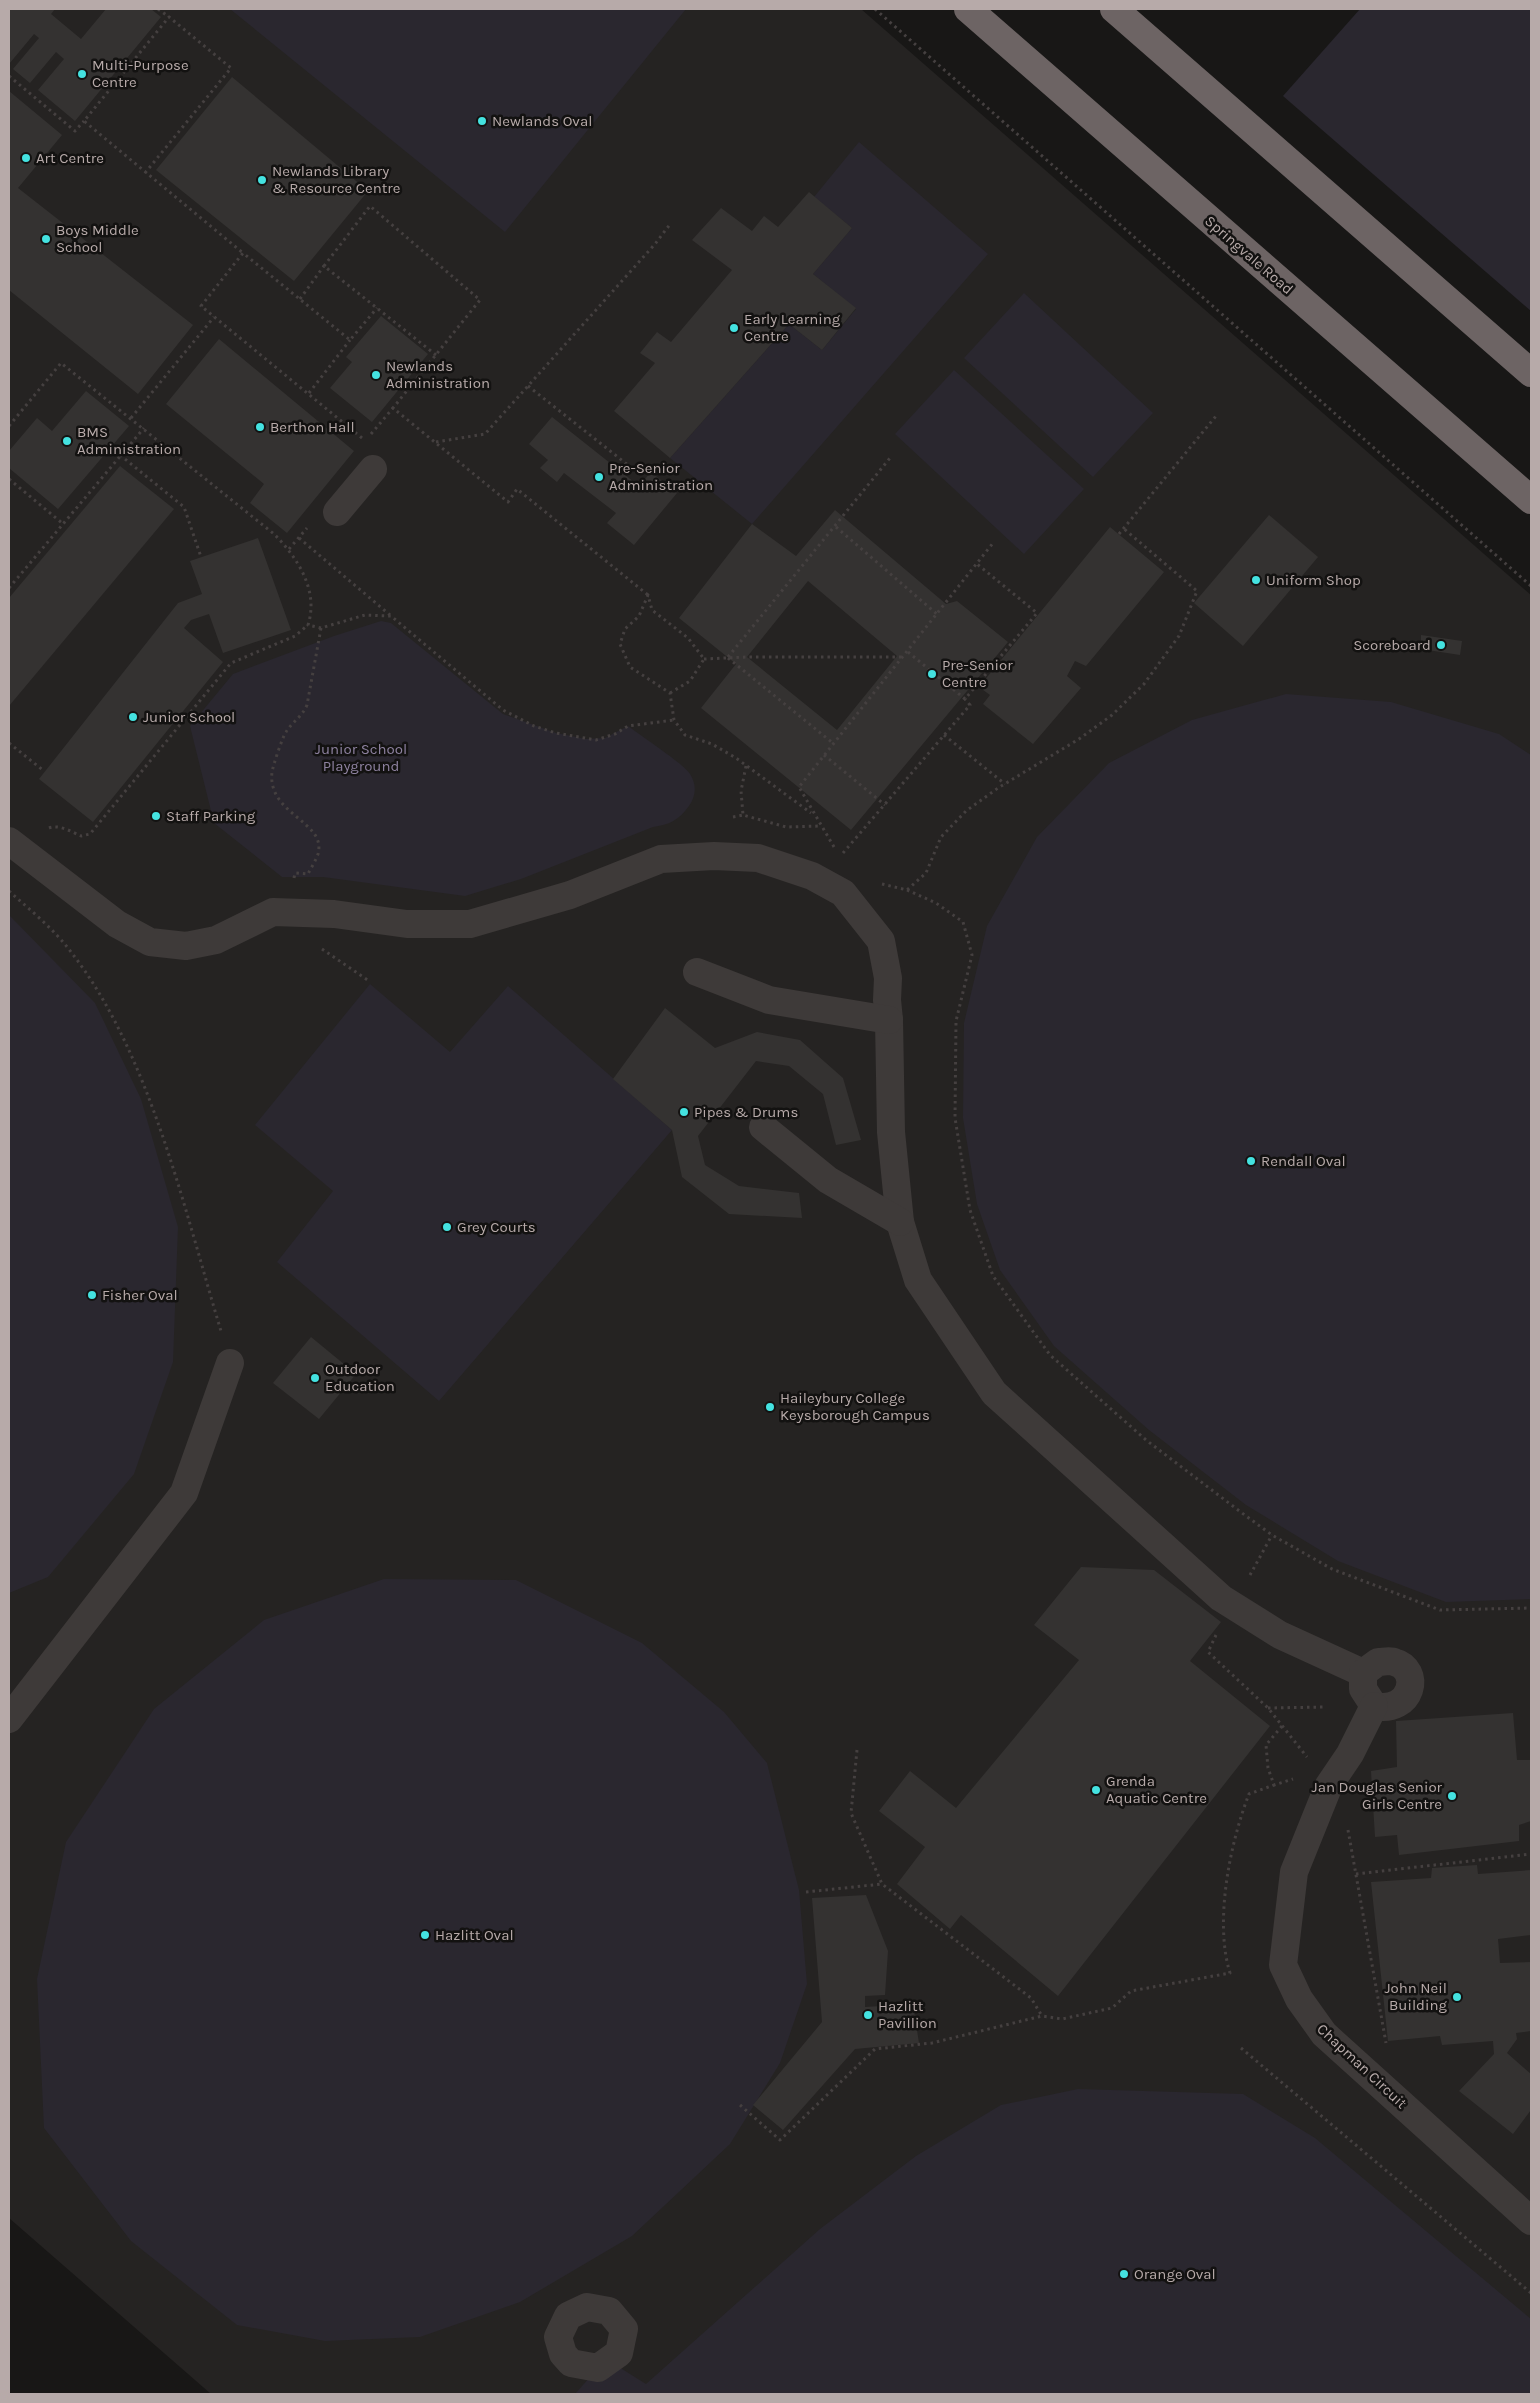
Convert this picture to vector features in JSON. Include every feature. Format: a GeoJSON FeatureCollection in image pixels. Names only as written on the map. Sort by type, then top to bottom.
{"type":"FeatureCollection","features":[{"type":"Feature","properties":{"kind":"highway","name":"Springvale Road"},"geometry":{"type":"LineString","coordinates":[[968,9],[1531,500]]}},
{"type":"Feature","properties":{"kind":"highway"},"geometry":{"type":"LineString","coordinates":[[1114,9],[1531,373]]}},
{"type":"Feature","properties":{"kind":"street"},"geometry":{"type":"LineString","coordinates":[[337,512],[373,469]]}},
{"type":"Feature","properties":{"kind":"street"},"geometry":{"type":"LineString","coordinates":[[17,847],[117,924],[150,942],[186,946],[216,940],[274,912],[334,914],[407,924],[470,924],[570,895],[661,860],[714,856],[758,858],[812,876],[843,893],[881,941],[888,978],[891,1132],[900,1222],[918,1280],[994,1393],[1221,1598],[1280,1635],[1364,1673]]}},
{"type":"Feature","properties":{"kind":"street"},"geometry":{"type":"LineString","coordinates":[[697,972],[769,1000],[889,1020]]}},
{"type":"Feature","properties":{"kind":"street"},"geometry":{"type":"LineString","coordinates":[[763,1127],[828,1180],[900,1222]]}},
{"type":"Feature","properties":{"kind":"street"},"geometry":{"type":"LineString","coordinates":[[9,1719],[184,1492],[230,1363]]}},
{"type":"Feature","properties":{"kind":"street"},"geometry":{"type":"LineString","coordinates":[[1378,1662],[1395,1662],[1407,1671],[1411,1685],[1406,1698],[1396,1706],[1384,1708],[1374,1706],[1363,1690],[1364,1673],[1378,1662]]}},
{"type":"Feature","properties":{"kind":"street","name":"Chapman Circuit"},"geometry":{"type":"LineString","coordinates":[[1374,1706],[1350,1754],[1329,1785],[1294,1872],[1283,1965],[1299,2000],[1324,2034],[1531,2221]]}},
{"type":"Feature","properties":{"kind":"path"},"geometry":{"type":"LineString","coordinates":[[145,173],[231,68],[158,9]]}},
{"type":"Feature","properties":{"kind":"path"},"geometry":{"type":"LineString","coordinates":[[875,9],[1531,586]]}},
{"type":"Feature","properties":{"kind":"path"},"geometry":{"type":"LineString","coordinates":[[9,76],[75,131],[169,17]]}},
{"type":"Feature","properties":{"kind":"path"},"geometry":{"type":"LineString","coordinates":[[84,121],[350,340]]}},
{"type":"Feature","properties":{"kind":"path"},"geometry":{"type":"LineString","coordinates":[[243,253],[201,306],[365,441],[480,300],[370,206],[300,299]]}},
{"type":"Feature","properties":{"kind":"path"},"geometry":{"type":"LineString","coordinates":[[436,442],[485,434],[655,244],[670,223]]}},
{"type":"Feature","properties":{"kind":"path"},"geometry":{"type":"LineString","coordinates":[[324,266],[436,355]]}},
{"type":"Feature","properties":{"kind":"path"},"geometry":{"type":"LineString","coordinates":[[309,393],[377,308]]}},
{"type":"Feature","properties":{"kind":"path"},"geometry":{"type":"LineString","coordinates":[[131,418],[214,317]]}},
{"type":"Feature","properties":{"kind":"path"},"geometry":{"type":"LineString","coordinates":[[9,426],[61,363],[274,534],[289,550],[301,570],[311,598],[312,614],[308,625],[295,636],[232,663],[90,834],[81,836],[52,826],[17,847]]}},
{"type":"Feature","properties":{"kind":"path"},"geometry":{"type":"LineString","coordinates":[[528,386],[638,473]]}},
{"type":"Feature","properties":{"kind":"path"},"geometry":{"type":"LineString","coordinates":[[393,408],[508,502],[517,489],[648,595],[652,610],[688,638],[704,659]]}},
{"type":"Feature","properties":{"kind":"path"},"geometry":{"type":"LineString","coordinates":[[1119,534],[1216,416]]}},
{"type":"Feature","properties":{"kind":"path"},"geometry":{"type":"LineString","coordinates":[[9,588],[144,428]]}},
{"type":"Feature","properties":{"kind":"path"},"geometry":{"type":"LineString","coordinates":[[120,455],[184,508],[201,557]]}},
{"type":"Feature","properties":{"kind":"path"},"geometry":{"type":"LineString","coordinates":[[728,657],[836,527],[890,458]]}},
{"type":"Feature","properties":{"kind":"path"},"geometry":{"type":"LineString","coordinates":[[9,479],[62,523]]}},
{"type":"Feature","properties":{"kind":"path"},"geometry":{"type":"LineString","coordinates":[[836,527],[938,615]]}},
{"type":"Feature","properties":{"kind":"path"},"geometry":{"type":"LineString","coordinates":[[907,890],[926,873],[941,837],[966,811],[1112,716],[1144,684],[1179,636],[1197,590],[1123,528]]}},
{"type":"Feature","properties":{"kind":"path"},"geometry":{"type":"LineString","coordinates":[[299,538],[503,710],[534,726],[569,736],[596,740],[615,734],[628,726],[674,720]]}},
{"type":"Feature","properties":{"kind":"path"},"geometry":{"type":"LineString","coordinates":[[846,860],[829,842],[798,787],[938,615],[993,543]]}},
{"type":"Feature","properties":{"kind":"path"},"geometry":{"type":"LineString","coordinates":[[965,699],[1037,613],[977,564]]}},
{"type":"Feature","properties":{"kind":"path"},"geometry":{"type":"LineString","coordinates":[[648,595],[639,616],[625,629],[620,644],[630,667],[670,693],[674,720],[685,735],[712,744],[814,815]]}},
{"type":"Feature","properties":{"kind":"path"},"geometry":{"type":"LineString","coordinates":[[308,625],[321,628],[365,615],[391,616]]}},
{"type":"Feature","properties":{"kind":"path"},"geometry":{"type":"LineString","coordinates":[[294,884],[295,873],[308,874],[318,855],[319,842],[308,826],[281,804],[273,790],[272,774],[286,732],[303,713],[307,705],[321,628]]}},
{"type":"Feature","properties":{"kind":"path"},"geometry":{"type":"LineString","coordinates":[[841,856],[970,705],[908,652]]}},
{"type":"Feature","properties":{"kind":"path"},"geometry":{"type":"LineString","coordinates":[[704,659],[728,657],[904,657]]}},
{"type":"Feature","properties":{"kind":"path"},"geometry":{"type":"LineString","coordinates":[[728,657],[834,744]]}},
{"type":"Feature","properties":{"kind":"path"},"geometry":{"type":"LineString","coordinates":[[670,693],[690,680],[704,659]]}},
{"type":"Feature","properties":{"kind":"path"},"geometry":{"type":"LineString","coordinates":[[944,735],[1005,784]]}},
{"type":"Feature","properties":{"kind":"path"},"geometry":{"type":"LineString","coordinates":[[9,743],[44,772]]}},
{"type":"Feature","properties":{"kind":"path"},"geometry":{"type":"LineString","coordinates":[[824,755],[885,805]]}},
{"type":"Feature","properties":{"kind":"path"},"geometry":{"type":"LineString","coordinates":[[743,815],[741,791],[746,766]]}},
{"type":"Feature","properties":{"kind":"path"},"geometry":{"type":"LineString","coordinates":[[732,817],[743,815],[786,827],[820,826]]}},
{"type":"Feature","properties":{"kind":"path"},"geometry":{"type":"LineString","coordinates":[[874,879],[881,884],[907,890],[936,903],[963,922],[972,955],[956,1021],[955,1118],[970,1210],[994,1276],[1050,1355],[1146,1440],[1272,1535],[1332,1569],[1440,1610],[1531,1608]]}},
{"type":"Feature","properties":{"kind":"path"},"geometry":{"type":"LineString","coordinates":[[9,891],[48,925],[71,951],[112,1014],[158,1123],[230,1363]]}},
{"type":"Feature","properties":{"kind":"path"},"geometry":{"type":"LineString","coordinates":[[315,945],[369,981]]}},
{"type":"Feature","properties":{"kind":"path"},"geometry":{"type":"LineString","coordinates":[[1248,1578],[1272,1535]]}},
{"type":"Feature","properties":{"kind":"path"},"geometry":{"type":"LineString","coordinates":[[1220,1628],[1208,1652],[1268,1708],[1311,1762]]}},
{"type":"Feature","properties":{"kind":"path"},"geometry":{"type":"LineString","coordinates":[[1268,1708],[1326,1707]]}},
{"type":"Feature","properties":{"kind":"path"},"geometry":{"type":"LineString","coordinates":[[1274,1785],[1268,1768],[1266,1745],[1282,1726]]}},
{"type":"Feature","properties":{"kind":"path"},"geometry":{"type":"LineString","coordinates":[[857,1750],[851,1813],[882,1884],[1031,1998],[1042,2016]]}},
{"type":"Feature","properties":{"kind":"path"},"geometry":{"type":"LineString","coordinates":[[740,2105],[780,2140],[875,2049],[932,2043],[1042,2016],[1062,2020],[1112,2008],[1131,1991],[1230,1973],[1226,1960],[1224,1913],[1229,1859],[1238,1821],[1249,1794],[1297,1778]]}},
{"type":"Feature","properties":{"kind":"path"},"geometry":{"type":"LineString","coordinates":[[1347,1821],[1387,2051]]}},
{"type":"Feature","properties":{"kind":"path"},"geometry":{"type":"LineString","coordinates":[[1356,1874],[1531,1854]]}},
{"type":"Feature","properties":{"kind":"path"},"geometry":{"type":"LineString","coordinates":[[806,1892],[882,1884]]}},
{"type":"Feature","properties":{"kind":"path"},"geometry":{"type":"LineString","coordinates":[[1242,2048],[1529,2289],[1531,2293]]}},
{"type":"Feature","properties":{"kind":"shaded area","name":"Haileybury College Keysborough Campus"},"geometry":{"type":"Polygon","coordinates":[[[9,9],[861,9],[1531,595],[1531,2394],[211,2394],[9,2218],[9,9]]]}},
{"type":"Feature","properties":{"kind":"green space","name":"Newlands Oval"},"geometry":{"type":"Polygon","coordinates":[[[230,9],[686,9],[505,232],[230,9]]]}},
{"type":"Feature","properties":{"kind":"green space"},"geometry":{"type":"Polygon","coordinates":[[[1360,9],[1531,9],[1531,311],[1283,96],[1360,9]]]}},
{"type":"Feature","properties":{"kind":"green space"},"geometry":{"type":"Polygon","coordinates":[[[859,142],[988,254],[752,524],[670,458],[789,324],[822,350],[856,309],[813,274],[852,228],[814,197],[859,142]]]}},
{"type":"Feature","properties":{"kind":"green space"},"geometry":{"type":"Polygon","coordinates":[[[1024,293],[1153,413],[1093,477],[964,358],[1024,293]]]}},
{"type":"Feature","properties":{"kind":"green space"},"geometry":{"type":"Polygon","coordinates":[[[954,370],[1084,489],[1024,554],[895,434],[954,370]]]}},
{"type":"Feature","properties":{"kind":"green space","name":"Junior School Playground"},"geometry":{"type":"Polygon","coordinates":[[[381,621],[391,623],[503,714],[556,733],[586,739],[605,738],[628,726],[671,757],[690,774],[695,786],[691,802],[681,815],[669,823],[653,827],[521,879],[465,896],[323,877],[282,877],[214,823],[190,726],[233,674],[334,636],[381,621]]]}},
{"type":"Feature","properties":{"kind":"green space","name":"Rendall Oval"},"geometry":{"type":"Polygon","coordinates":[[[1286,694],[1391,702],[1499,734],[1531,755],[1531,1599],[1446,1602],[1338,1561],[1246,1505],[1149,1430],[1054,1346],[1000,1270],[977,1204],[963,1118],[964,1023],[987,926],[1037,837],[1109,763],[1192,720],[1286,694]]]}},
{"type":"Feature","properties":{"kind":"green space","name":"Fisher Oval"},"geometry":{"type":"Polygon","coordinates":[[[9,915],[95,1003],[141,1099],[178,1227],[173,1362],[134,1474],[48,1577],[9,1593],[9,915]]]}},
{"type":"Feature","properties":{"kind":"green space","name":"Grey Courts"},"geometry":{"type":"Polygon","coordinates":[[[370,984],[450,1052],[508,986],[672,1130],[439,1401],[277,1262],[333,1191],[255,1125],[370,984]]]}},
{"type":"Feature","properties":{"kind":"green space","name":"Hazlitt Oval"},"geometry":{"type":"Polygon","coordinates":[[[384,1579],[516,1580],[642,1643],[724,1712],[767,1763],[799,1890],[807,1984],[780,2063],[730,2144],[632,2236],[520,2302],[420,2337],[325,2341],[237,2325],[131,2241],[44,2128],[37,1979],[66,1842],[154,1709],[264,1620],[384,1579]]]}},
{"type":"Feature","properties":{"kind":"green space","name":"Orange Oval"},"geometry":{"type":"Polygon","coordinates":[[[1078,2089],[1243,2094],[1315,2138],[1531,2319],[1531,2394],[575,2394],[606,2359],[646,2384],[820,2229],[916,2156],[1001,2105],[1078,2089]]]}},
{"type":"Feature","properties":{"kind":"building","name":"Multi-Purpose Centre"},"geometry":{"type":"Polygon","coordinates":[[[9,9],[55,9],[51,14],[81,39],[106,9],[151,9],[161,17],[75,121],[38,90],[64,59],[56,52],[30,83],[13,69],[39,38],[34,34],[9,64],[9,9]]]}},
{"type":"Feature","properties":{"kind":"building","name":"Newlands Library & Resource Centre"},"geometry":{"type":"Polygon","coordinates":[[[232,77],[368,191],[294,281],[156,170],[232,77]]]}},
{"type":"Feature","properties":{"kind":"building","name":"Boys Middle School"},"geometry":{"type":"Polygon","coordinates":[[[9,91],[62,135],[18,188],[193,325],[138,394],[9,290],[9,91]]]}},
{"type":"Feature","properties":{"kind":"building","name":"Early Learning Centre"},"geometry":{"type":"Polygon","coordinates":[[[809,192],[852,228],[813,274],[856,308],[822,350],[789,324],[670,458],[614,411],[655,363],[640,353],[657,332],[671,342],[732,270],[692,240],[721,208],[752,231],[764,216],[778,227],[809,192]]]}},
{"type":"Feature","properties":{"kind":"building","name":"Newlands Administration"},"geometry":{"type":"Polygon","coordinates":[[[381,316],[428,354],[372,422],[330,388],[352,362],[346,357],[381,316]]]}},
{"type":"Feature","properties":{"kind":"building","name":"Berthon Hall"},"geometry":{"type":"Polygon","coordinates":[[[219,339],[354,451],[287,533],[250,503],[264,484],[166,404],[219,339]]]}},
{"type":"Feature","properties":{"kind":"building","name":"BMS Administration"},"geometry":{"type":"Polygon","coordinates":[[[86,391],[129,426],[58,509],[9,468],[9,451],[37,418],[52,431],[86,391]]]}},
{"type":"Feature","properties":{"kind":"building","name":"Pre-Senior Administration"},"geometry":{"type":"Polygon","coordinates":[[[552,417],[639,486],[651,472],[677,493],[634,545],[607,523],[616,513],[564,473],[557,482],[540,468],[548,460],[529,444],[552,417]]]}},
{"type":"Feature","properties":{"kind":"building"},"geometry":{"type":"Polygon","coordinates":[[[120,466],[174,509],[9,706],[9,598],[120,466]]]}},
{"type":"Feature","properties":{"kind":"building","name":"Pre-Senior Centre"},"geometry":{"type":"Polygon","coordinates":[[[835,510],[946,604],[957,601],[1008,642],[851,830],[701,708],[736,664],[679,618],[752,524],[796,556],[835,510]],[[808,581],[747,657],[837,730],[897,656],[808,581]]]}},
{"type":"Feature","properties":{"kind":"building","name":"Uniform Shop"},"geometry":{"type":"Polygon","coordinates":[[[1269,515],[1318,557],[1243,646],[1194,603],[1269,515]]]}},
{"type":"Feature","properties":{"kind":"building","name":"Pre-Senior Centre"},"geometry":{"type":"Polygon","coordinates":[[[1110,527],[1164,572],[1086,666],[1075,661],[1067,676],[1081,688],[1033,744],[983,704],[990,695],[979,687],[1110,527]]]}},
{"type":"Feature","properties":{"kind":"building","name":"Junior School"},"geometry":{"type":"Polygon","coordinates":[[[258,538],[291,630],[223,653],[209,614],[191,620],[184,628],[223,662],[93,822],[39,779],[178,603],[202,594],[190,561],[258,538]]]}},
{"type":"Feature","properties":{"kind":"building","name":"Scoreboard"},"geometry":{"type":"Polygon","coordinates":[[[1421,635],[1462,641],[1460,655],[1421,649],[1421,635]]]}},
{"type":"Feature","properties":{"kind":"building","name":"Pipes & Drums"},"geometry":{"type":"Polygon","coordinates":[[[665,1008],[715,1048],[757,1032],[800,1040],[843,1078],[861,1140],[836,1145],[823,1094],[789,1066],[756,1061],[698,1136],[705,1165],[739,1186],[799,1193],[802,1218],[729,1214],[682,1177],[672,1130],[613,1079],[665,1008]]]}},
{"type":"Feature","properties":{"kind":"building","name":"Outdoor Education"},"geometry":{"type":"Polygon","coordinates":[[[311,1337],[356,1374],[319,1419],[273,1383],[311,1337]]]}},
{"type":"Feature","properties":{"kind":"building","name":"Grenda Aquatic Centre"},"geometry":{"type":"Polygon","coordinates":[[[1081,1567],[1154,1570],[1221,1622],[1190,1661],[1270,1726],[1058,1996],[961,1915],[950,1929],[897,1884],[925,1847],[879,1811],[910,1771],[956,1808],[1079,1660],[1034,1625],[1081,1567]]]}},
{"type":"Feature","properties":{"kind":"building","name":"Jan Douglas Senior Girls Centre"},"geometry":{"type":"Polygon","coordinates":[[[1513,1713],[1517,1760],[1531,1760],[1531,1821],[1519,1825],[1519,1841],[1399,1855],[1397,1835],[1375,1837],[1371,1771],[1397,1767],[1396,1721],[1513,1713]]]}},
{"type":"Feature","properties":{"kind":"building","name":"John Neil Building"},"geometry":{"type":"Polygon","coordinates":[[[1477,1865],[1478,1874],[1531,1870],[1531,1935],[1498,1939],[1500,1963],[1531,1962],[1531,2031],[1516,2033],[1517,2039],[1507,2053],[1531,2074],[1531,2110],[1513,2134],[1459,2091],[1494,2054],[1493,2041],[1442,2045],[1440,2036],[1388,2041],[1371,1882],[1431,1878],[1432,1868],[1477,1865]]]}},
{"type":"Feature","properties":{"kind":"building","name":"Hazlitt Pavillion"},"geometry":{"type":"Polygon","coordinates":[[[866,1895],[888,1951],[885,1995],[865,1996],[865,2007],[913,2004],[919,2043],[855,2049],[783,2130],[753,2105],[822,2022],[812,1898],[866,1895]]]}},
{"type":"Feature","properties":{"kind":"place","name":"Multi-Purpose Centre"},"geometry":{"type":"Point","coordinates":[82,74]}},
{"type":"Feature","properties":{"kind":"place","name":"Newlands Oval"},"geometry":{"type":"Point","coordinates":[482,121]}},
{"type":"Feature","properties":{"kind":"place","name":"Art Centre"},"geometry":{"type":"Point","coordinates":[26,158]}},
{"type":"Feature","properties":{"kind":"place","name":"Newlands Library & Resource Centre"},"geometry":{"type":"Point","coordinates":[262,180]}},
{"type":"Feature","properties":{"kind":"place","name":"Boys Middle School"},"geometry":{"type":"Point","coordinates":[46,239]}},
{"type":"Feature","properties":{"kind":"place","name":"Early Learning Centre"},"geometry":{"type":"Point","coordinates":[734,328]}},
{"type":"Feature","properties":{"kind":"place","name":"Newlands Administration"},"geometry":{"type":"Point","coordinates":[376,375]}},
{"type":"Feature","properties":{"kind":"place","name":"Berthon Hall"},"geometry":{"type":"Point","coordinates":[260,427]}},
{"type":"Feature","properties":{"kind":"place","name":"BMS Administration"},"geometry":{"type":"Point","coordinates":[67,441]}},
{"type":"Feature","properties":{"kind":"place","name":"Pre-Senior Administration"},"geometry":{"type":"Point","coordinates":[599,477]}},
{"type":"Feature","properties":{"kind":"place","name":"Uniform Shop"},"geometry":{"type":"Point","coordinates":[1256,580]}},
{"type":"Feature","properties":{"kind":"place","name":"Scoreboard"},"geometry":{"type":"Point","coordinates":[1441,645]}},
{"type":"Feature","properties":{"kind":"place","name":"Pre-Senior Centre"},"geometry":{"type":"Point","coordinates":[932,674]}},
{"type":"Feature","properties":{"kind":"place","name":"Junior School"},"geometry":{"type":"Point","coordinates":[133,717]}},
{"type":"Feature","properties":{"kind":"place","name":"Staff Parking"},"geometry":{"type":"Point","coordinates":[156,816]}},
{"type":"Feature","properties":{"kind":"place","name":"Pipes & Drums"},"geometry":{"type":"Point","coordinates":[684,1112]}},
{"type":"Feature","properties":{"kind":"place","name":"Rendall Oval"},"geometry":{"type":"Point","coordinates":[1251,1161]}},
{"type":"Feature","properties":{"kind":"place","name":"Grey Courts"},"geometry":{"type":"Point","coordinates":[447,1227]}},
{"type":"Feature","properties":{"kind":"place","name":"Fisher Oval"},"geometry":{"type":"Point","coordinates":[92,1295]}},
{"type":"Feature","properties":{"kind":"place","name":"Outdoor Education"},"geometry":{"type":"Point","coordinates":[315,1378]}},
{"type":"Feature","properties":{"kind":"place","name":"Haileybury College Keysborough Campus"},"geometry":{"type":"Point","coordinates":[770,1407]}},
{"type":"Feature","properties":{"kind":"place","name":"Grenda Aquatic Centre"},"geometry":{"type":"Point","coordinates":[1096,1790]}},
{"type":"Feature","properties":{"kind":"place","name":"Jan Douglas Senior Girls Centre"},"geometry":{"type":"Point","coordinates":[1452,1796]}},
{"type":"Feature","properties":{"kind":"place","name":"Hazlitt Oval"},"geometry":{"type":"Point","coordinates":[425,1935]}},
{"type":"Feature","properties":{"kind":"place","name":"John Neil Building"},"geometry":{"type":"Point","coordinates":[1457,1997]}},
{"type":"Feature","properties":{"kind":"place","name":"Hazlitt Pavillion"},"geometry":{"type":"Point","coordinates":[868,2015]}},
{"type":"Feature","properties":{"kind":"place","name":"Orange Oval"},"geometry":{"type":"Point","coordinates":[1124,2274]}}]}
